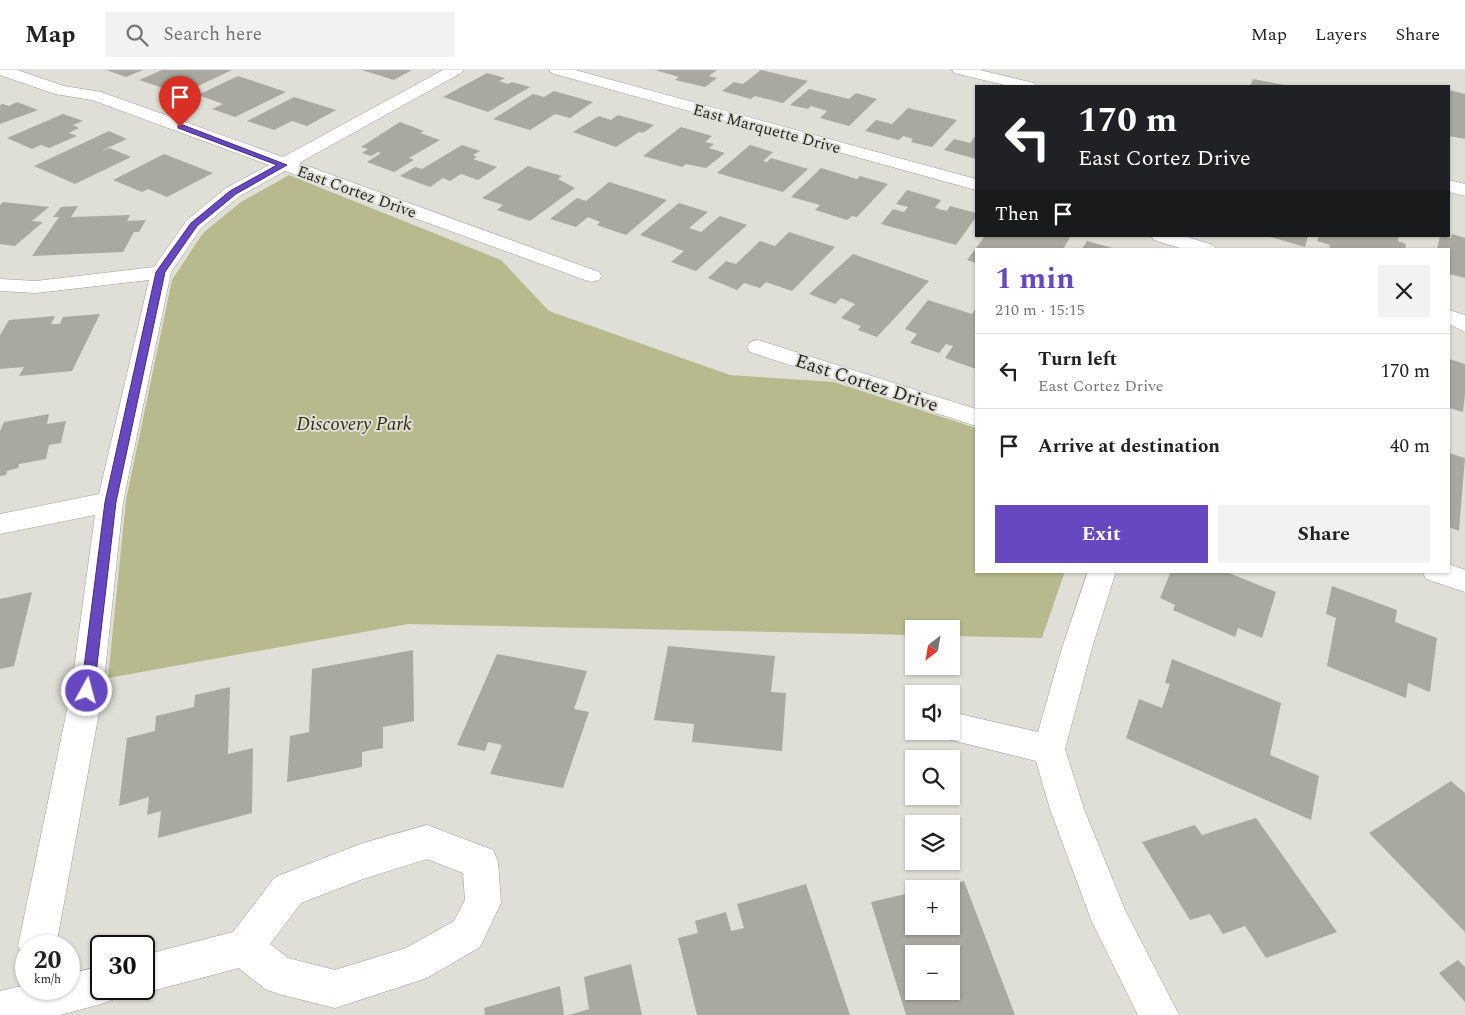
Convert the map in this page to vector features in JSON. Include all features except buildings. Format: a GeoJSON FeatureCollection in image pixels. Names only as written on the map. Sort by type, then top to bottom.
{"type":"FeatureCollection","features":[{"type":"Feature","properties":{"kind":"street","name":"East Cortez Drive"},"geometry":{"type":"LineString","coordinates":[[46,70],[82,83],[95,95]]}},
{"type":"Feature","properties":{"kind":"street"},"geometry":{"type":"LineString","coordinates":[[39,935],[87,691],[110,502],[160,272],[194,224],[233,192],[455,70]]}},
{"type":"Feature","properties":{"kind":"street","name":"East Marquette Drive"},"geometry":{"type":"LineString","coordinates":[[557,70],[975,186]]}},
{"type":"Feature","properties":{"kind":"street"},"geometry":{"type":"LineString","coordinates":[[960,70],[1024,85]]}},
{"type":"Feature","properties":{"kind":"street","name":"East Cortez Drive"},"geometry":{"type":"LineString","coordinates":[[6,72],[61,91],[95,95],[592,276]]}},
{"type":"Feature","properties":{"kind":"street"},"geometry":{"type":"LineString","coordinates":[[1450,186],[1465,190]]}},
{"type":"Feature","properties":{"kind":"street"},"geometry":{"type":"LineString","coordinates":[[1164,237],[1203,248]]}},
{"type":"Feature","properties":{"kind":"street"},"geometry":{"type":"LineString","coordinates":[[0,285],[36,287],[160,272]]}},
{"type":"Feature","properties":{"kind":"street","name":"East Cortez Drive"},"geometry":{"type":"LineString","coordinates":[[758,347],[975,418]]}},
{"type":"Feature","properties":{"kind":"street"},"geometry":{"type":"LineString","coordinates":[[0,524],[110,502]]}},
{"type":"Feature","properties":{"kind":"street"},"geometry":{"type":"LineString","coordinates":[[1101,573],[1077,648],[1049,749],[1067,810],[1111,922],[1159,1015]]}},
{"type":"Feature","properties":{"kind":"street"},"geometry":{"type":"LineString","coordinates":[[1442,573],[1465,581]]}},
{"type":"Feature","properties":{"kind":"street"},"geometry":{"type":"LineString","coordinates":[[960,728],[1049,749]]}},
{"type":"Feature","properties":{"kind":"street"},"geometry":{"type":"LineString","coordinates":[[155,971],[244,948],[288,890],[363,861],[427,842],[480,862],[483,903],[467,934],[414,965],[335,989],[279,975],[244,948]]}},
{"type":"Feature","properties":{"kind":"street"},"geometry":{"type":"LineString","coordinates":[[19,1005],[90,988]]}},
{"type":"Feature","properties":{"kind":"green space","name":"Discovery Park"},"geometry":{"type":"Polygon","coordinates":[[[289,175],[501,260],[549,311],[730,375],[834,382],[975,428],[975,573],[1064,573],[1042,638],[960,636],[960,620],[905,620],[905,635],[408,624],[108,678],[126,500],[172,280],[203,233],[241,202],[289,175]]]}},
{"type":"Feature","properties":{"kind":"route"},"geometry":{"type":"LineString","coordinates":[[87,691],[110,502],[160,272],[194,224],[233,192],[283,165],[180,127]]}}]}
